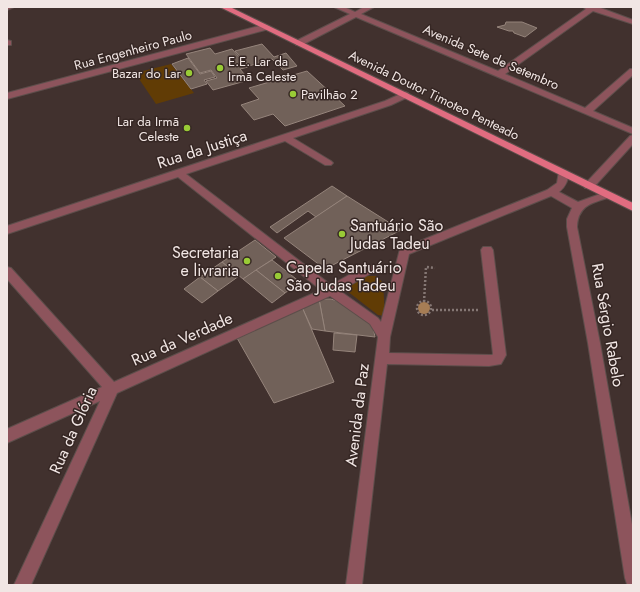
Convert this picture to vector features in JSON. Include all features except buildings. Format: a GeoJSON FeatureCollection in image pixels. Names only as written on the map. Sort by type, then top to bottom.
{"type":"FeatureCollection","features":[{"type":"Feature","properties":{"kind":"main road","name":"Avenida Doutor Timoteo Penteado"},"geometry":{"type":"LineString","coordinates":[[224,7],[633,207]]}},
{"type":"Feature","properties":{"kind":"street","name":"Avenida Sete de Setembro"},"geometry":{"type":"LineString","coordinates":[[338,7],[633,131]]}},
{"type":"Feature","properties":{"kind":"street"},"geometry":{"type":"LineString","coordinates":[[299,43],[370,7]]}},
{"type":"Feature","properties":{"kind":"street"},"geometry":{"type":"LineString","coordinates":[[500,74],[591,7],[633,22]]}},
{"type":"Feature","properties":{"kind":"street","name":"Rua Engenheiro Paulo"},"geometry":{"type":"LineString","coordinates":[[7,96],[266,27]]}},
{"type":"Feature","properties":{"kind":"street"},"geometry":{"type":"LineString","coordinates":[[587,111],[633,71]]}},
{"type":"Feature","properties":{"kind":"street","name":"Rua da Justiça"},"geometry":{"type":"LineString","coordinates":[[7,230],[388,103],[405,95]]}},
{"type":"Feature","properties":{"kind":"street"},"geometry":{"type":"LineString","coordinates":[[285,137],[328,163]]}},
{"type":"Feature","properties":{"kind":"street"},"geometry":{"type":"LineString","coordinates":[[590,186],[633,138]]}},
{"type":"Feature","properties":{"kind":"street"},"geometry":{"type":"LineString","coordinates":[[178,172],[330,290],[374,321],[384,337]]}},
{"type":"Feature","properties":{"kind":"street"},"geometry":{"type":"LineString","coordinates":[[563,173],[564,180],[560,186],[551,192],[579,207],[589,201],[607,195]]}},
{"type":"Feature","properties":{"kind":"street","name":"Avenida da Paz"},"geometry":{"type":"LineString","coordinates":[[354,585],[383,358],[384,337],[404,252],[551,192]]}},
{"type":"Feature","properties":{"kind":"street","name":"Rua Sérgio Rabelo"},"geometry":{"type":"LineString","coordinates":[[579,207],[574,212],[572,227],[594,343],[633,578]]}},
{"type":"Feature","properties":{"kind":"street"},"geometry":{"type":"LineString","coordinates":[[383,358],[489,361],[496,360],[500,356],[487,250]]}},
{"type":"Feature","properties":{"kind":"street","name":"Rua da Verdade"},"geometry":{"type":"LineString","coordinates":[[7,436],[330,290],[369,269]]}},
{"type":"Feature","properties":{"kind":"street","name":"Rua da Glória"},"geometry":{"type":"LineString","coordinates":[[7,271],[112,389],[22,585]]}},
{"type":"Feature","properties":{"kind":"path"},"geometry":{"type":"LineString","coordinates":[[424,302],[426,267],[436,268]]}},
{"type":"Feature","properties":{"kind":"path"},"geometry":{"type":"LineString","coordinates":[[432,310],[429,304],[424,302],[417,304],[416,308],[418,312],[422,314],[428,314],[432,310],[495,310]]}},
{"type":"Feature","properties":{"kind":"shaded area"},"geometry":{"type":"Polygon","coordinates":[[[171,64],[194,93],[156,104],[135,73],[171,64]]]}},
{"type":"Feature","properties":{"kind":"shaded area"},"geometry":{"type":"Polygon","coordinates":[[[367,276],[377,276],[383,283],[385,316],[378,315],[347,291],[355,281],[367,276]]]}},
{"type":"Feature","properties":{"kind":"place","name":"E.E. Lar da Irmã Celeste"},"geometry":{"type":"Point","coordinates":[220,68]}},
{"type":"Feature","properties":{"kind":"place","name":"Bazar do Lar"},"geometry":{"type":"Point","coordinates":[189,73]}},
{"type":"Feature","properties":{"kind":"place","name":"Pavilhão 2"},"geometry":{"type":"Point","coordinates":[293,94]}},
{"type":"Feature","properties":{"kind":"place","name":"Lar da Irmã Celeste"},"geometry":{"type":"Point","coordinates":[187,128]}},
{"type":"Feature","properties":{"kind":"place","name":"Santuário São Judas Tadeu"},"geometry":{"type":"Point","coordinates":[342,234]}},
{"type":"Feature","properties":{"kind":"place","name":"Secretaria e livraria"},"geometry":{"type":"Point","coordinates":[247,261]}},
{"type":"Feature","properties":{"kind":"place","name":"Capela Santuário São Judas Tadeu"},"geometry":{"type":"Point","coordinates":[278,276]}}]}
